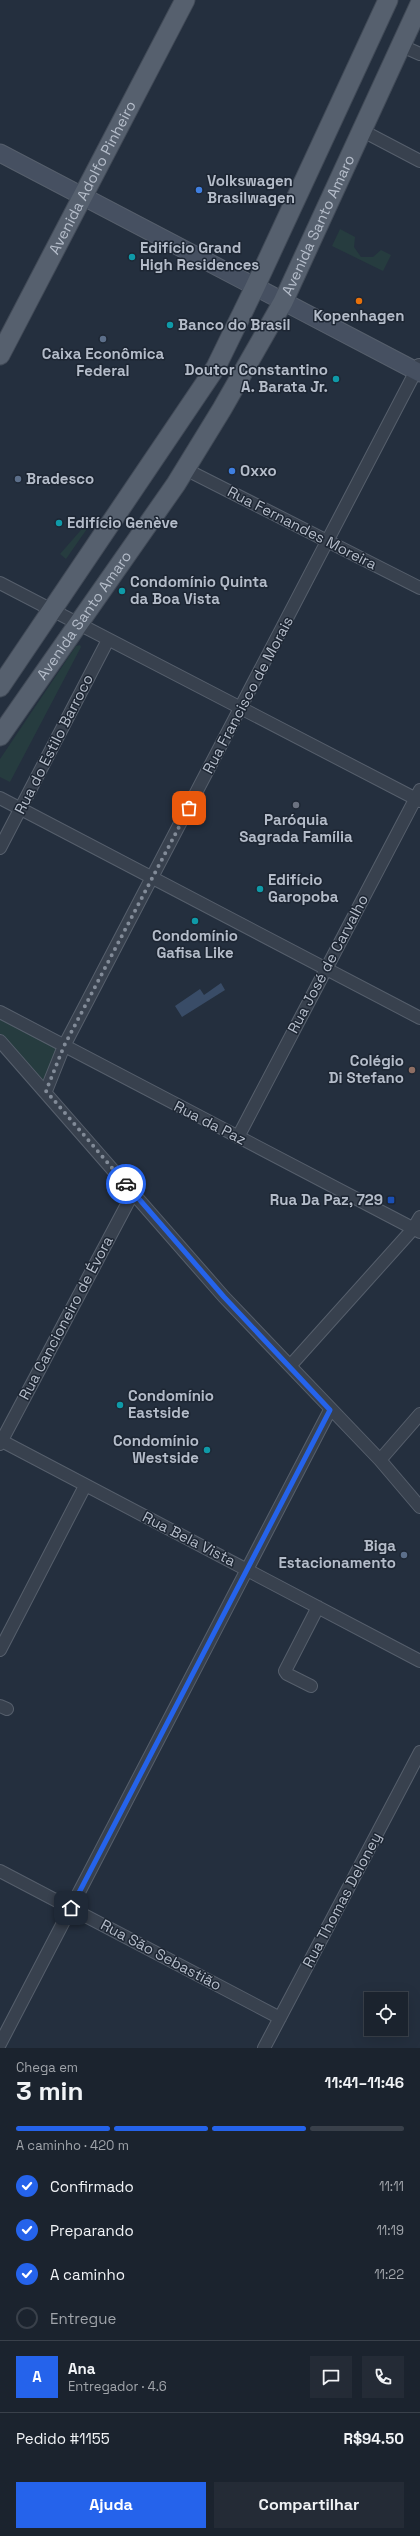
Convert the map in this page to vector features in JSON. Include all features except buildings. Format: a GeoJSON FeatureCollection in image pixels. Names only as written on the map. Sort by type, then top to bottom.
{"type":"FeatureCollection","features":[{"type":"Feature","properties":{"kind":"main road","name":"Avenida Adolfo Pinheiro"},"geometry":{"type":"LineString","coordinates":[[0,355],[185,0]]}},
{"type":"Feature","properties":{"kind":"main road","name":"Avenida Santo Amaro"},"geometry":{"type":"LineString","coordinates":[[0,687],[216,367],[255,287],[388,0]]}},
{"type":"Feature","properties":{"kind":"main road","name":"Avenida Santo Amaro"},"geometry":{"type":"LineString","coordinates":[[0,736],[185,469],[222,409],[283,302],[420,4]]}},
{"type":"Feature","properties":{"kind":"street"},"geometry":{"type":"LineString","coordinates":[[402,46],[420,54]]}},
{"type":"Feature","properties":{"kind":"street"},"geometry":{"type":"LineString","coordinates":[[361,130],[420,161]]}},
{"type":"Feature","properties":{"kind":"street"},"geometry":{"type":"LineString","coordinates":[[0,153],[283,302],[419,370]]}},
{"type":"Feature","properties":{"kind":"street","name":"Rua Francisco de Morais"},"geometry":{"type":"LineString","coordinates":[[46,1091],[64,1046],[419,370]]}},
{"type":"Feature","properties":{"kind":"street","name":"Rua Fernandes Moreira"},"geometry":{"type":"LineString","coordinates":[[185,469],[329,540],[420,588]]}},
{"type":"Feature","properties":{"kind":"street"},"geometry":{"type":"LineString","coordinates":[[0,583],[241,710],[418,797]]}},
{"type":"Feature","properties":{"kind":"street","name":"Rua do Estilo Barroco"},"geometry":{"type":"LineString","coordinates":[[0,848],[108,640]]}},
{"type":"Feature","properties":{"kind":"street","name":"Rua José de Carvalho"},"geometry":{"type":"LineString","coordinates":[[238,1137],[326,968],[418,797]]}},
{"type":"Feature","properties":{"kind":"street"},"geometry":{"type":"LineString","coordinates":[[0,798],[152,879],[420,1018]]}},
{"type":"Feature","properties":{"kind":"street","name":"Rua da Paz"},"geometry":{"type":"LineString","coordinates":[[0,1012],[417,1231]]}},
{"type":"Feature","properties":{"kind":"street"},"geometry":{"type":"LineString","coordinates":[[0,1041],[46,1091],[224,1297],[330,1410],[380,1460],[420,1507]]}},
{"type":"Feature","properties":{"kind":"street","name":"Rua Cancioneiro de Évora"},"geometry":{"type":"LineString","coordinates":[[0,1442],[133,1193]]}},
{"type":"Feature","properties":{"kind":"street"},"geometry":{"type":"LineString","coordinates":[[290,1366],[417,1231],[420,1217]]}},
{"type":"Feature","properties":{"kind":"street"},"geometry":{"type":"LineString","coordinates":[[0,2044],[330,1410]]}},
{"type":"Feature","properties":{"kind":"street"},"geometry":{"type":"LineString","coordinates":[[380,1460],[420,1414]]}},
{"type":"Feature","properties":{"kind":"street","name":"Rua Bela Vista"},"geometry":{"type":"LineString","coordinates":[[0,1442],[420,1661]]}},
{"type":"Feature","properties":{"kind":"street"},"geometry":{"type":"LineString","coordinates":[[0,1650],[85,1486]]}},
{"type":"Feature","properties":{"kind":"street"},"geometry":{"type":"LineString","coordinates":[[311,1686],[287,1674],[285,1671],[318,1607]]}},
{"type":"Feature","properties":{"kind":"street","name":"Rua Thomas Deloney"},"geometry":{"type":"LineString","coordinates":[[264,2048],[420,1752]]}},
{"type":"Feature","properties":{"kind":"street","name":"Rua São Sebastião"},"geometry":{"type":"LineString","coordinates":[[0,1871],[280,2018]]}},
{"type":"Feature","properties":{"kind":"green space"},"geometry":{"type":"Polygon","coordinates":[[[340,229],[355,237],[354,247],[361,257],[373,257],[381,250],[391,255],[383,271],[332,246],[340,229]]]}},
{"type":"Feature","properties":{"kind":"green space"},"geometry":{"type":"Polygon","coordinates":[[[88,522],[91,523],[66,559],[60,554],[88,522]]]}},
{"type":"Feature","properties":{"kind":"green space"},"geometry":{"type":"Polygon","coordinates":[[[80,645],[81,647],[10,782],[0,777],[0,759],[76,646],[80,645]]]}},
{"type":"Feature","properties":{"kind":"green space"},"geometry":{"type":"Polygon","coordinates":[[[0,1016],[59,1047],[44,1086],[0,1034],[0,1016]]]}},
{"type":"Feature","properties":{"kind":"water"},"geometry":{"type":"Polygon","coordinates":[[[221,983],[225,990],[182,1017],[175,1006],[200,989],[204,995],[221,983]]]}},
{"type":"Feature","properties":{"kind":"way so far"},"geometry":{"type":"LineString","coordinates":[[126,1184],[46,1091],[64,1046],[189,808]]}},
{"type":"Feature","properties":{"kind":"place","name":"Volkswagen Brasilwagen"},"geometry":{"type":"Point","coordinates":[199,190]}},
{"type":"Feature","properties":{"kind":"place","name":"Edifício Grand High Residences"},"geometry":{"type":"Point","coordinates":[132,257]}},
{"type":"Feature","properties":{"kind":"place","name":"Kopenhagen"},"geometry":{"type":"Point","coordinates":[359,301]}},
{"type":"Feature","properties":{"kind":"place","name":"Banco do Brasil"},"geometry":{"type":"Point","coordinates":[170,325]}},
{"type":"Feature","properties":{"kind":"place","name":"Caixa Econômica Federal"},"geometry":{"type":"Point","coordinates":[103,339]}},
{"type":"Feature","properties":{"kind":"place","name":"Doutor Constantino A. Barata Jr."},"geometry":{"type":"Point","coordinates":[336,379]}},
{"type":"Feature","properties":{"kind":"place","name":"Oxxo"},"geometry":{"type":"Point","coordinates":[232,471]}},
{"type":"Feature","properties":{"kind":"place","name":"Bradesco"},"geometry":{"type":"Point","coordinates":[18,479]}},
{"type":"Feature","properties":{"kind":"place","name":"Edifício Genève"},"geometry":{"type":"Point","coordinates":[59,523]}},
{"type":"Feature","properties":{"kind":"place","name":"Condomínio Quinta da Boa Vista"},"geometry":{"type":"Point","coordinates":[122,591]}},
{"type":"Feature","properties":{"kind":"place","name":"Paróquia Sagrada Família"},"geometry":{"type":"Point","coordinates":[296,805]}},
{"type":"Feature","properties":{"kind":"place","name":"Edifício Garopoba"},"geometry":{"type":"Point","coordinates":[260,889]}},
{"type":"Feature","properties":{"kind":"place","name":"Condomínio Gafisa Like"},"geometry":{"type":"Point","coordinates":[195,921]}},
{"type":"Feature","properties":{"kind":"place","name":"Colégio Di Stefano"},"geometry":{"type":"Point","coordinates":[412,1070]}},
{"type":"Feature","properties":{"kind":"place","name":"Rua Da Paz, 729"},"geometry":{"type":"Point","coordinates":[391,1200]}},
{"type":"Feature","properties":{"kind":"place","name":"Condomínio Eastside"},"geometry":{"type":"Point","coordinates":[120,1405]}},
{"type":"Feature","properties":{"kind":"place","name":"Condomínio Westside"},"geometry":{"type":"Point","coordinates":[207,1450]}},
{"type":"Feature","properties":{"kind":"place","name":"Biga Estacionamento"},"geometry":{"type":"Point","coordinates":[404,1555]}},
{"type":"Feature","properties":{"kind":"route"},"geometry":{"type":"LineString","coordinates":[[71,1908],[330,1410],[224,1297],[126,1184]]}}]}
